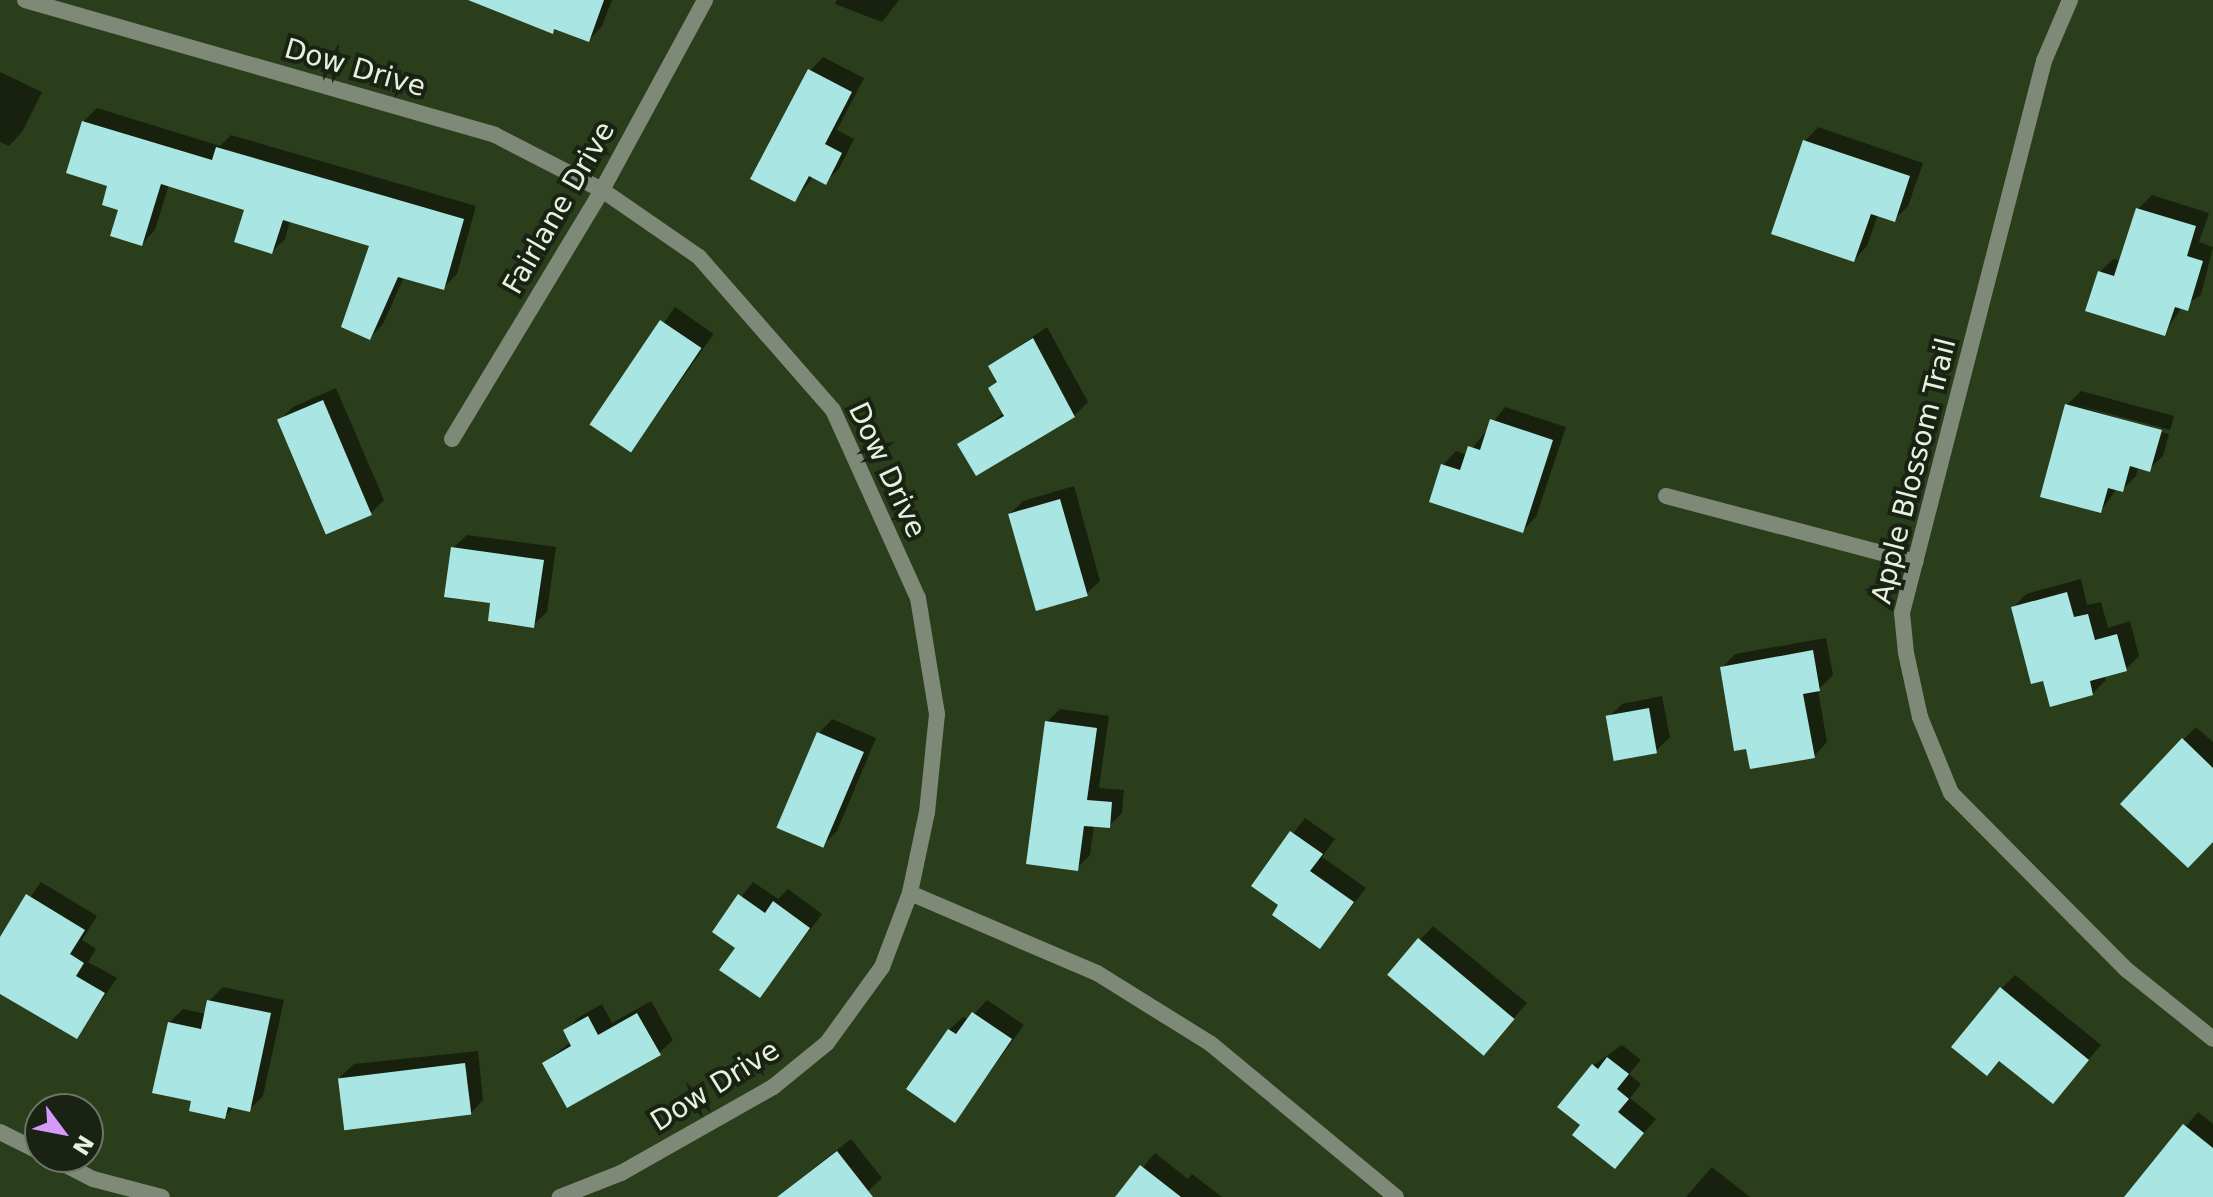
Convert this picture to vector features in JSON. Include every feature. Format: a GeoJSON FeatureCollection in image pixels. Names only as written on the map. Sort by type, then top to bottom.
{"type":"FeatureCollection","features":[{"type":"Feature","properties":{"kind":"street","name":"Dow Drive"},"geometry":{"type":"LineString","coordinates":[[25,0],[495,135],[602,190],[699,257],[833,410],[918,598],[937,714],[927,812],[910,893],[882,967],[827,1043],[773,1087],[621,1173],[560,1197]]}},
{"type":"Feature","properties":{"kind":"street","name":"Fairlane Drive"},"geometry":{"type":"LineString","coordinates":[[452,439],[602,190],[705,0]]}},
{"type":"Feature","properties":{"kind":"street","name":"Apple Blossom Trail"},"geometry":{"type":"LineString","coordinates":[[2070,0],[2044,61],[1902,613],[1906,653],[1920,717],[1951,793],[2127,970],[2213,1039]]}},
{"type":"Feature","properties":{"kind":"street"},"geometry":{"type":"LineString","coordinates":[[1666,496],[1915,562]]}},
{"type":"Feature","properties":{"kind":"street"},"geometry":{"type":"LineString","coordinates":[[910,893],[1097,973],[1198,1036],[1293,1107],[1396,1197]]}},
{"type":"Feature","properties":{"kind":"street"},"geometry":{"type":"LineString","coordinates":[[0,1132],[24,1144]]}},
{"type":"Feature","properties":{"kind":"street"},"geometry":{"type":"LineString","coordinates":[[81,1173],[93,1179],[162,1197]]}},
{"type":"Feature","properties":{"kind":"building"},"geometry":{"type":"Polygon","coordinates":[[[468,0],[604,0],[589,42],[554,29],[553,34],[468,0]]]}},
{"type":"Feature","properties":{"kind":"building"},"geometry":{"type":"Polygon","coordinates":[[[808,69],[852,92],[825,144],[842,153],[826,185],[809,176],[795,202],[750,179],[808,69]]]}},
{"type":"Feature","properties":{"kind":"building"},"geometry":{"type":"Polygon","coordinates":[[[82,121],[212,160],[216,147],[464,219],[444,290],[398,277],[370,340],[341,327],[369,246],[283,220],[272,254],[234,242],[244,210],[161,184],[142,246],[110,236],[118,210],[102,205],[107,186],[66,173],[82,121]]]}},
{"type":"Feature","properties":{"kind":"building"},"geometry":{"type":"Polygon","coordinates":[[[1803,140],[1910,176],[1895,222],[1871,214],[1854,262],[1771,234],[1803,140]]]}},
{"type":"Feature","properties":{"kind":"building"},"geometry":{"type":"Polygon","coordinates":[[[2136,208],[2196,226],[2187,256],[2203,261],[2188,311],[2175,307],[2165,336],[2085,311],[2098,271],[2114,276],[2136,208]]]}},
{"type":"Feature","properties":{"kind":"building"},"geometry":{"type":"Polygon","coordinates":[[[660,320],[701,348],[631,452],[590,424],[660,320]]]}},
{"type":"Feature","properties":{"kind":"building"},"geometry":{"type":"Polygon","coordinates":[[[1033,338],[1075,417],[976,476],[957,444],[1004,416],[988,388],[997,382],[988,366],[1033,338]]]}},
{"type":"Feature","properties":{"kind":"building"},"geometry":{"type":"Polygon","coordinates":[[[323,400],[372,515],[326,535],[277,420],[323,400]]]}},
{"type":"Feature","properties":{"kind":"building"},"geometry":{"type":"Polygon","coordinates":[[[2065,404],[2162,430],[2150,472],[2130,466],[2123,492],[2108,488],[2101,513],[2040,497],[2065,404]]]}},
{"type":"Feature","properties":{"kind":"building"},"geometry":{"type":"Polygon","coordinates":[[[1490,419],[1553,440],[1523,533],[1429,502],[1441,464],[1460,470],[1468,446],[1480,450],[1490,419]]]}},
{"type":"Feature","properties":{"kind":"building"},"geometry":{"type":"Polygon","coordinates":[[[1060,499],[1088,596],[1036,611],[1008,514],[1060,499]]]}},
{"type":"Feature","properties":{"kind":"building"},"geometry":{"type":"Polygon","coordinates":[[[451,547],[544,560],[534,628],[488,621],[490,603],[444,597],[451,547]]]}},
{"type":"Feature","properties":{"kind":"building"},"geometry":{"type":"Polygon","coordinates":[[[2067,592],[2074,617],[2088,614],[2095,640],[2117,634],[2127,671],[2090,681],[2093,695],[2050,707],[2043,681],[2031,684],[2011,607],[2067,592]]]}},
{"type":"Feature","properties":{"kind":"building"},"geometry":{"type":"Polygon","coordinates":[[[1813,650],[1820,691],[1803,694],[1815,758],[1750,769],[1746,749],[1734,751],[1720,667],[1813,650]]]}},
{"type":"Feature","properties":{"kind":"building"},"geometry":{"type":"Polygon","coordinates":[[[1649,708],[1657,753],[1614,761],[1606,716],[1649,708]]]}},
{"type":"Feature","properties":{"kind":"building"},"geometry":{"type":"Polygon","coordinates":[[[1045,721],[1097,728],[1087,800],[1112,802],[1110,828],[1084,826],[1078,871],[1026,864],[1045,721]]]}},
{"type":"Feature","properties":{"kind":"building"},"geometry":{"type":"Polygon","coordinates":[[[817,732],[864,752],[823,848],[776,828],[817,732]]]}},
{"type":"Feature","properties":{"kind":"building"},"geometry":{"type":"Polygon","coordinates":[[[2182,738],[2213,768],[2213,842],[2188,868],[2120,804],[2182,738]]]}},
{"type":"Feature","properties":{"kind":"building"},"geometry":{"type":"Polygon","coordinates":[[[1290,831],[1323,854],[1310,871],[1354,902],[1320,949],[1272,915],[1278,905],[1251,886],[1290,831]]]}},
{"type":"Feature","properties":{"kind":"building"},"geometry":{"type":"Polygon","coordinates":[[[26,894],[85,930],[70,954],[84,963],[76,976],[105,993],[77,1039],[0,994],[0,937],[26,894]]]}},
{"type":"Feature","properties":{"kind":"building"},"geometry":{"type":"Polygon","coordinates":[[[738,894],[765,913],[773,901],[810,928],[760,998],[719,970],[735,948],[712,932],[738,894]]]}},
{"type":"Feature","properties":{"kind":"building"},"geometry":{"type":"Polygon","coordinates":[[[1418,938],[1515,1019],[1484,1056],[1387,975],[1418,938]]]}},
{"type":"Feature","properties":{"kind":"building"},"geometry":{"type":"Polygon","coordinates":[[[2000,987],[2089,1060],[2053,1104],[1999,1061],[1987,1076],[1951,1047],[2000,987]]]}},
{"type":"Feature","properties":{"kind":"building"},"geometry":{"type":"Polygon","coordinates":[[[207,1000],[271,1013],[250,1112],[228,1107],[225,1119],[189,1111],[191,1101],[152,1093],[168,1022],[201,1029],[207,1000]]]}},
{"type":"Feature","properties":{"kind":"building"},"geometry":{"type":"Polygon","coordinates":[[[972,1012],[1012,1039],[955,1123],[906,1089],[948,1029],[956,1034],[972,1012]]]}},
{"type":"Feature","properties":{"kind":"building"},"geometry":{"type":"Polygon","coordinates":[[[637,1013],[661,1055],[567,1108],[542,1063],[571,1046],[563,1030],[588,1016],[598,1035],[637,1013]]]}},
{"type":"Feature","properties":{"kind":"building"},"geometry":{"type":"Polygon","coordinates":[[[1607,1057],[1629,1074],[1617,1089],[1629,1099],[1618,1112],[1644,1133],[1615,1169],[1572,1135],[1580,1125],[1557,1107],[1592,1064],[1598,1069],[1607,1057]]]}},
{"type":"Feature","properties":{"kind":"building"},"geometry":{"type":"Polygon","coordinates":[[[465,1063],[471,1115],[344,1130],[338,1079],[465,1063]]]}},
{"type":"Feature","properties":{"kind":"building"},"geometry":{"type":"Polygon","coordinates":[[[2183,1124],[2213,1148],[2213,1197],[2124,1197],[2183,1124]]]}},
{"type":"Feature","properties":{"kind":"building"},"geometry":{"type":"Polygon","coordinates":[[[837,1151],[873,1197],[777,1197],[837,1151]]]}},
{"type":"Feature","properties":{"kind":"building"},"geometry":{"type":"Polygon","coordinates":[[[1140,1165],[1181,1197],[1115,1197],[1140,1165]]]}}]}
